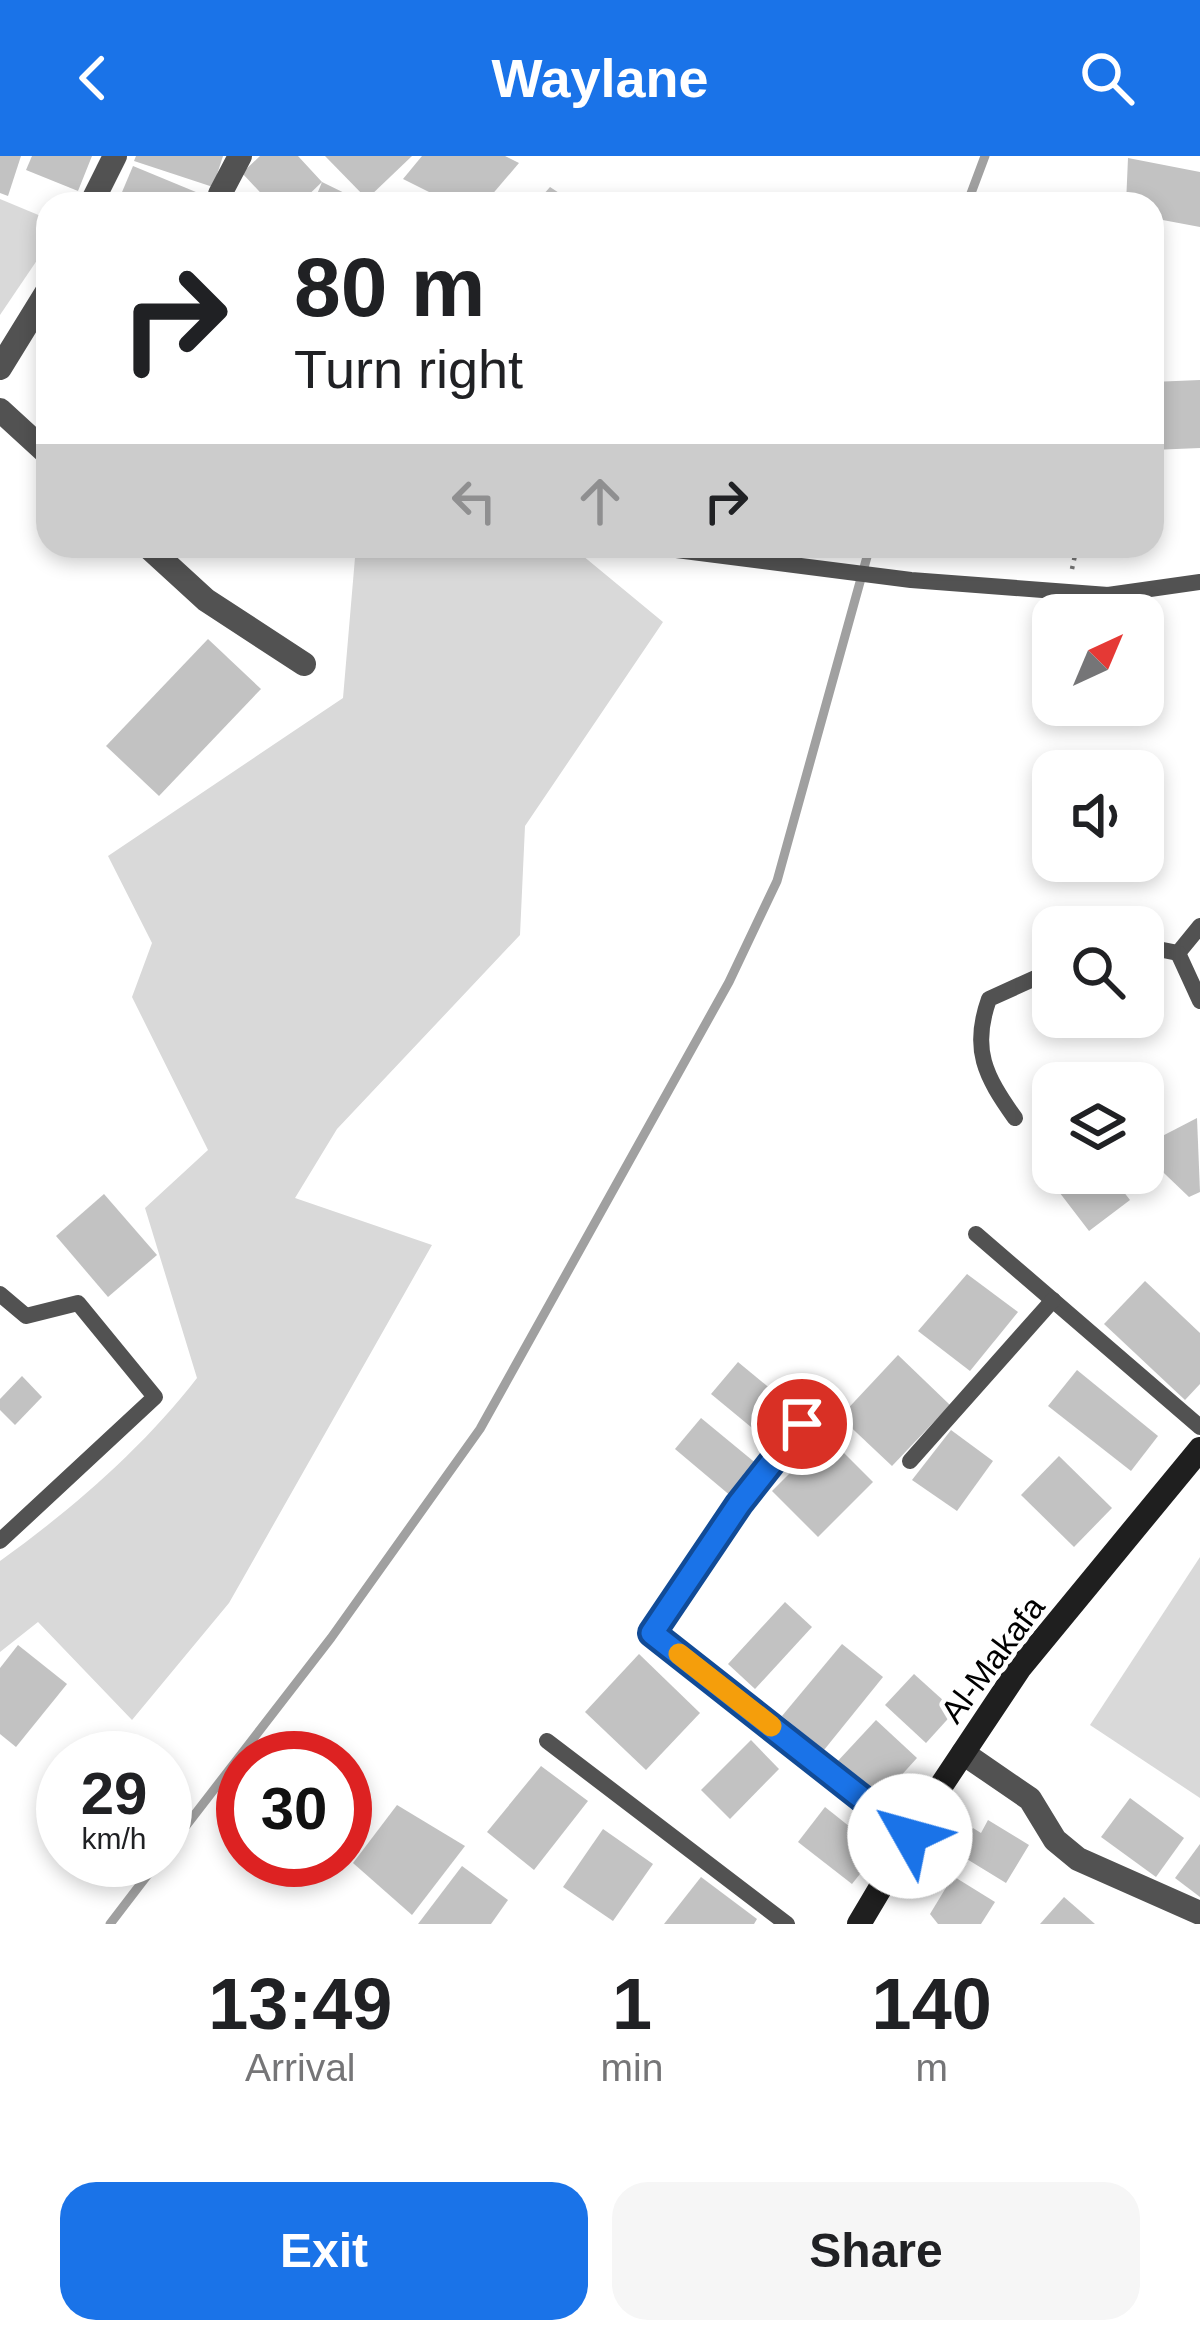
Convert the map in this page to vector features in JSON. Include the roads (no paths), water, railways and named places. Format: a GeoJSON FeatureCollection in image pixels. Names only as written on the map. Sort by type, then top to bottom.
{"type":"FeatureCollection","features":[{"type":"Feature","properties":{"kind":"street"},"geometry":{"type":"LineString","coordinates":[[98,192],[115,156]]}},
{"type":"Feature","properties":{"kind":"street"},"geometry":{"type":"LineString","coordinates":[[221,192],[240,156]]}},
{"type":"Feature","properties":{"kind":"street"},"geometry":{"type":"LineString","coordinates":[[0,368],[36,310]]}},
{"type":"Feature","properties":{"kind":"street"},"geometry":{"type":"LineString","coordinates":[[0,410],[36,443]]}},
{"type":"Feature","properties":{"kind":"street"},"geometry":{"type":"LineString","coordinates":[[160,558],[206,600],[304,664]]}},
{"type":"Feature","properties":{"kind":"street"},"geometry":{"type":"LineString","coordinates":[[802,1424],[739,1504],[652,1633],[910,1836]]}},
{"type":"Feature","properties":{"kind":"street","name":"Al-Makafa"},"geometry":{"type":"LineString","coordinates":[[859,1924],[1019,1669],[1200,1449]]}},
{"type":"Feature","properties":{"kind":"street"},"geometry":{"type":"LineString","coordinates":[[963,1753],[1030,1799],[1055,1840],[1078,1859],[1200,1913]]}},
{"type":"Feature","properties":{"kind":"lane"},"geometry":{"type":"LineString","coordinates":[[739,558],[911,580],[1108,596],[1200,582]]}},
{"type":"Feature","properties":{"kind":"lane"},"geometry":{"type":"LineString","coordinates":[[1178,953],[1200,926]]}},
{"type":"Feature","properties":{"kind":"lane"},"geometry":{"type":"LineString","coordinates":[[1164,950],[1178,953]]}},
{"type":"Feature","properties":{"kind":"lane"},"geometry":{"type":"LineString","coordinates":[[1178,953],[1200,1001]]}},
{"type":"Feature","properties":{"kind":"lane"},"geometry":{"type":"LineString","coordinates":[[1015,1118],[984,1075],[978,1030],[989,999],[1032,980]]}},
{"type":"Feature","properties":{"kind":"lane"},"geometry":{"type":"LineString","coordinates":[[976,1234],[1200,1427]]}},
{"type":"Feature","properties":{"kind":"lane"},"geometry":{"type":"LineString","coordinates":[[0,1294],[26,1316],[78,1303],[155,1397],[0,1541]]}},
{"type":"Feature","properties":{"kind":"lane"},"geometry":{"type":"LineString","coordinates":[[910,1461],[1052,1300]]}},
{"type":"Feature","properties":{"kind":"lane"},"geometry":{"type":"LineString","coordinates":[[547,1741],[787,1924]]}},
{"type":"Feature","properties":{"kind":"waterway"},"geometry":{"type":"LineString","coordinates":[[972,192],[985,156]]}},
{"type":"Feature","properties":{"kind":"waterway"},"geometry":{"type":"LineString","coordinates":[[192,1818],[331,1638],[480,1429],[729,982],[777,881],[867,558]]}},
{"type":"Feature","properties":{"kind":"waterway"},"geometry":{"type":"LineString","coordinates":[[110,1924],[138,1887]]}}]}
